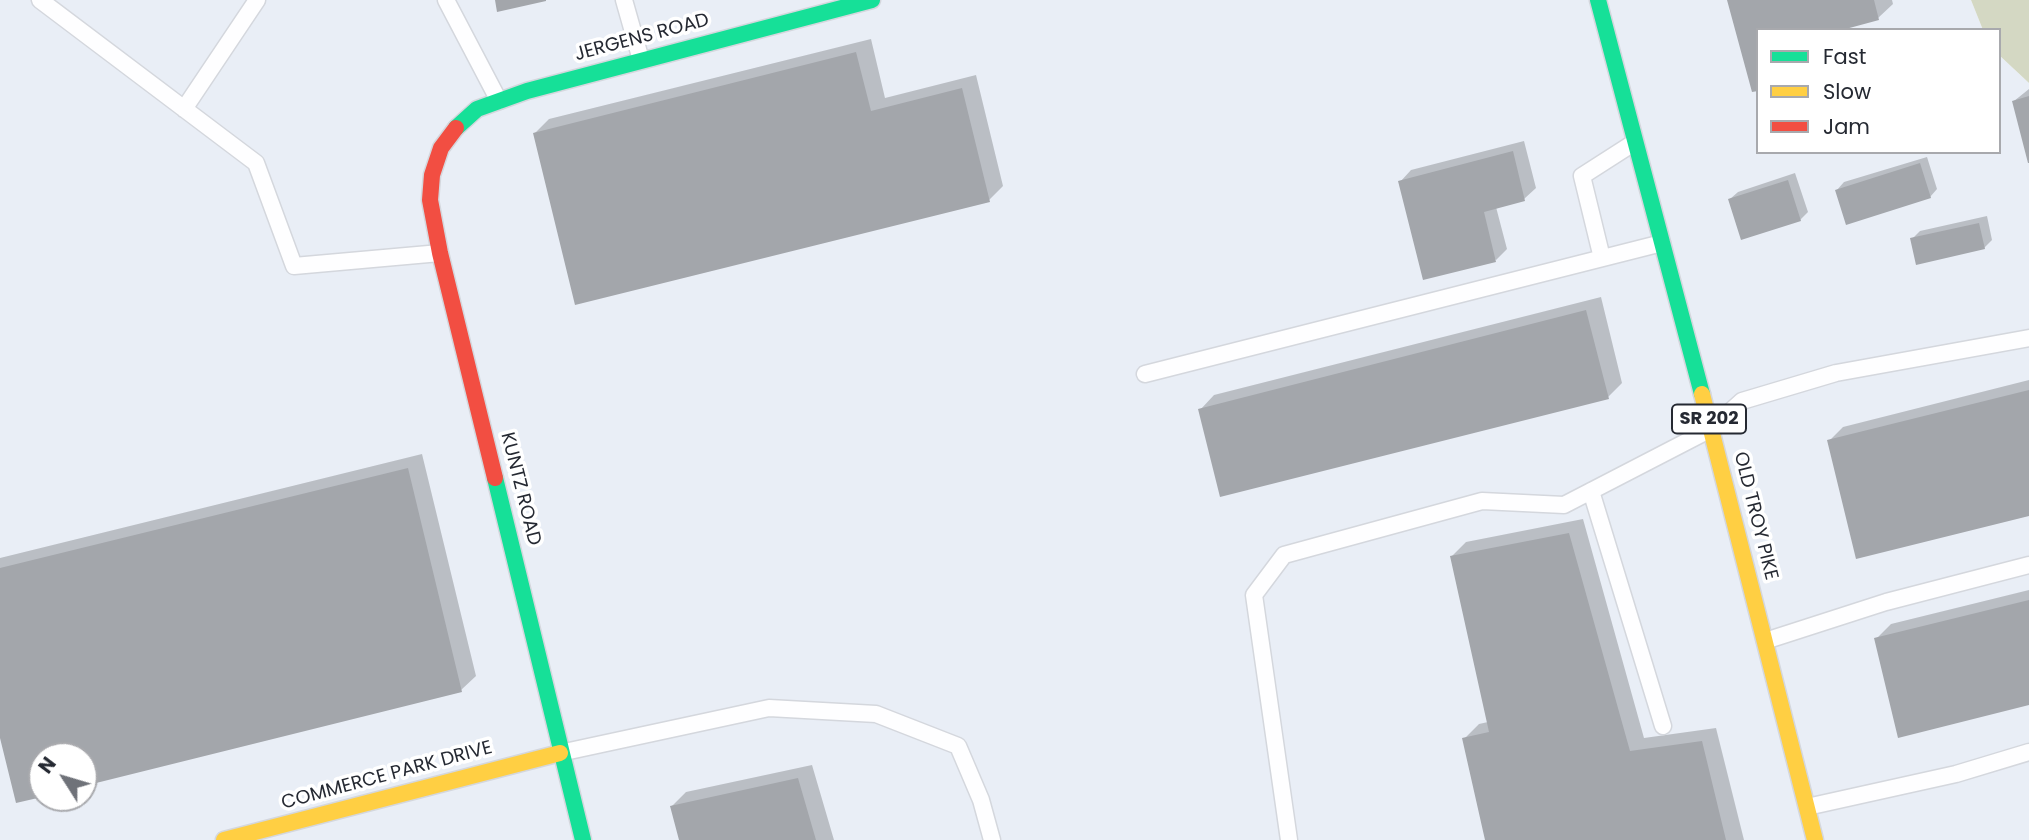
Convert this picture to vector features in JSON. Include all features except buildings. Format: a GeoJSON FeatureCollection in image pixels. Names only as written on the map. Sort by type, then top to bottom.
{"type":"FeatureCollection","features":[{"type":"Feature","properties":{"kind":"street","name":"JERGENS ROAD"},"geometry":{"type":"LineString","coordinates":[[441,148],[458,125],[477,109],[527,91],[834,4],[872,0]]}},
{"type":"Feature","properties":{"kind":"street","name":"OLD TROY PIKE"},"geometry":{"type":"LineString","coordinates":[[1598,0],[1711,429],[1815,840]]}},
{"type":"Feature","properties":{"kind":"street","name":"KUNTZ ROAD"},"geometry":{"type":"LineString","coordinates":[[441,148],[432,175],[430,200],[440,253],[583,840]]}},
{"type":"Feature","properties":{"kind":"street","name":"COMMERCE PARK DRIVE"},"geometry":{"type":"LineString","coordinates":[[223,840],[560,753]]}},
{"type":"Feature","properties":{"kind":"lane"},"geometry":{"type":"LineString","coordinates":[[40,0],[256,163],[294,267],[440,253]]}},
{"type":"Feature","properties":{"kind":"lane"},"geometry":{"type":"LineString","coordinates":[[184,109],[257,0]]}},
{"type":"Feature","properties":{"kind":"lane"},"geometry":{"type":"LineString","coordinates":[[446,0],[499,101]]}},
{"type":"Feature","properties":{"kind":"lane"},"geometry":{"type":"LineString","coordinates":[[624,0],[641,60]]}},
{"type":"Feature","properties":{"kind":"lane"},"geometry":{"type":"LineString","coordinates":[[1602,258],[1582,176],[1635,142]]}},
{"type":"Feature","properties":{"kind":"lane"},"geometry":{"type":"LineString","coordinates":[[1145,374],[1662,243]]}},
{"type":"Feature","properties":{"kind":"lane"},"geometry":{"type":"LineString","coordinates":[[1289,840],[1254,595],[1284,555],[1482,501],[1564,505],[1711,429],[1742,401],[1836,373],[2029,338]]}},
{"type":"Feature","properties":{"kind":"lane"},"geometry":{"type":"LineString","coordinates":[[1591,491],[1663,726]]}},
{"type":"Feature","properties":{"kind":"lane"},"geometry":{"type":"LineString","coordinates":[[1765,641],[1886,603],[2029,565]]}},
{"type":"Feature","properties":{"kind":"lane"},"geometry":{"type":"LineString","coordinates":[[560,753],[769,708],[876,714],[958,746],[981,800],[992,840]]}},
{"type":"Feature","properties":{"kind":"lane"},"geometry":{"type":"LineString","coordinates":[[1807,807],[1956,774],[2029,752]]}},
{"type":"Feature","properties":{"kind":"shaded area"},"geometry":{"type":"Polygon","coordinates":[[[0,0],[1971,0],[1982,28],[1756,28],[1756,154],[2001,154],[2001,57],[2029,83],[2029,840],[0,840],[0,0]]]}},
{"type":"Feature","properties":{"kind":"green space"},"geometry":{"type":"Polygon","coordinates":[[[1971,0],[2029,0],[2029,83],[2001,57],[2001,28],[1982,28],[1971,0]]]}},
{"type":"Feature","properties":{"kind":"traffic: fast"},"geometry":{"type":"LineString","coordinates":[[456,128],[477,109],[527,91],[872,0]]}},
{"type":"Feature","properties":{"kind":"traffic: fast"},"geometry":{"type":"LineString","coordinates":[[1598,0],[1702,394]]}},
{"type":"Feature","properties":{"kind":"traffic: fast"},"geometry":{"type":"LineString","coordinates":[[495,478],[583,840]]}},
{"type":"Feature","properties":{"kind":"traffic: slow"},"geometry":{"type":"LineString","coordinates":[[1702,394],[1815,840]]}},
{"type":"Feature","properties":{"kind":"traffic: slow"},"geometry":{"type":"LineString","coordinates":[[224,840],[560,753]]}},
{"type":"Feature","properties":{"kind":"traffic: jam"},"geometry":{"type":"LineString","coordinates":[[456,128],[441,148],[432,175],[430,200],[440,253],[495,478]]}}]}
